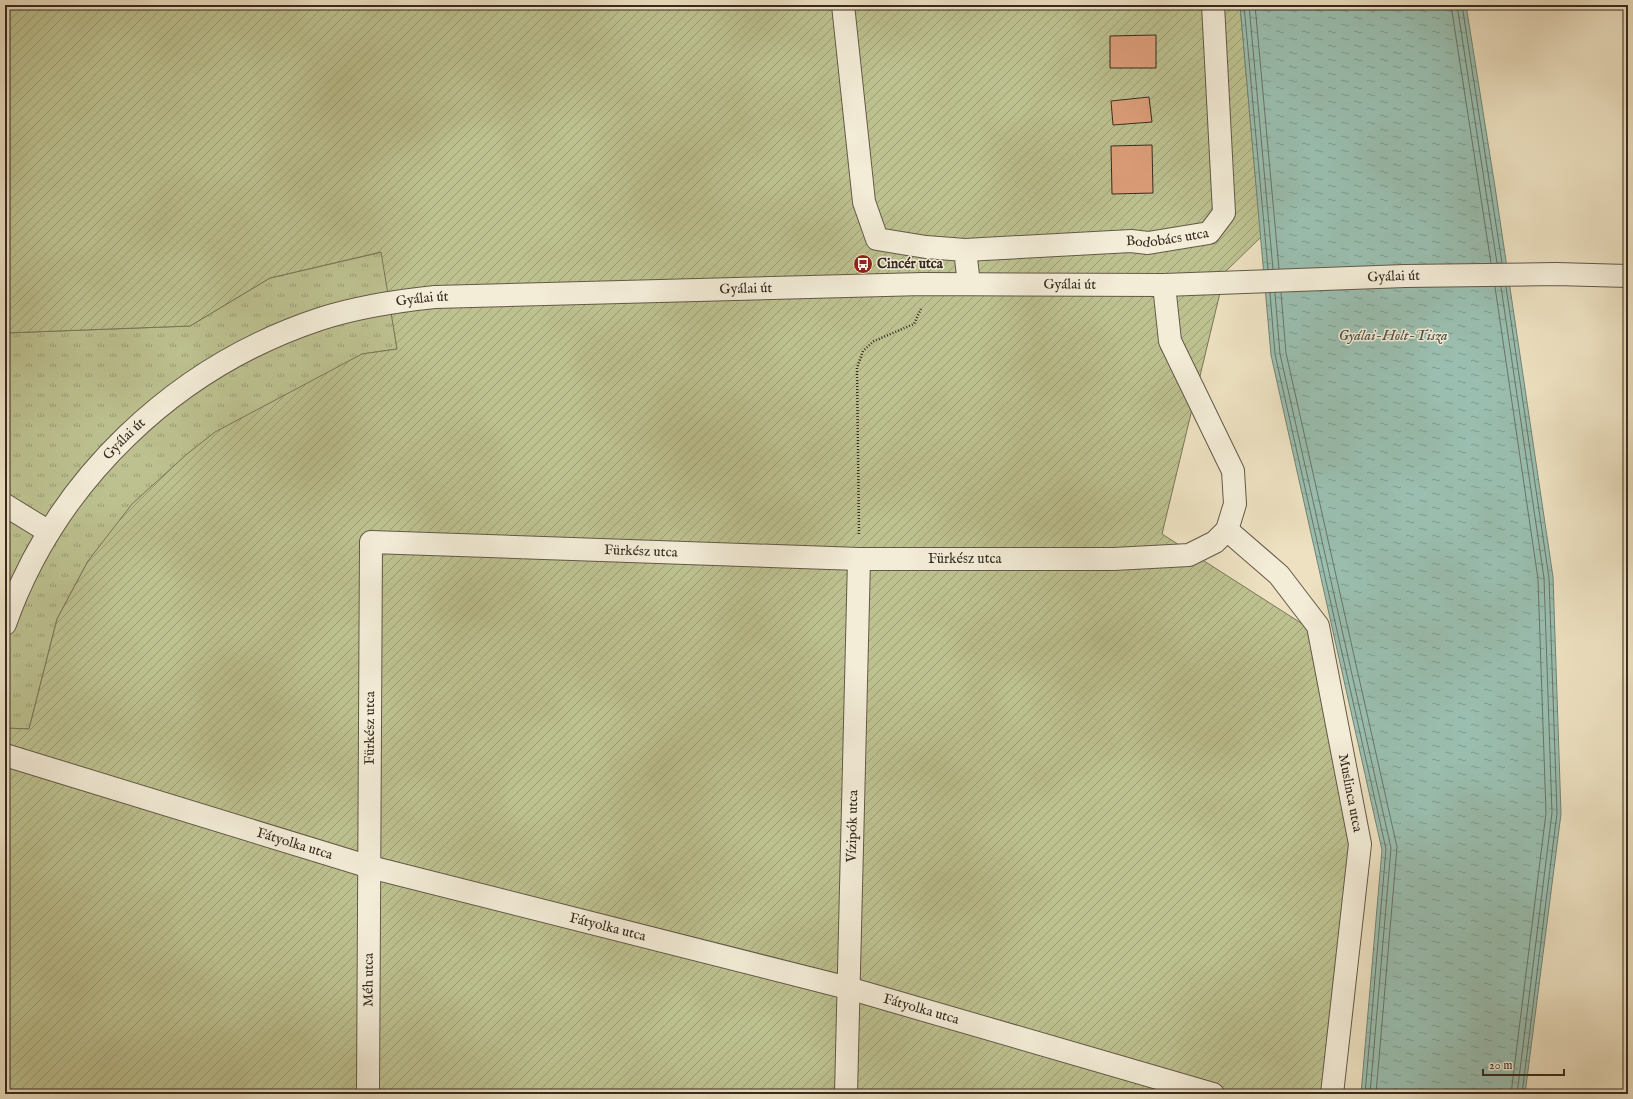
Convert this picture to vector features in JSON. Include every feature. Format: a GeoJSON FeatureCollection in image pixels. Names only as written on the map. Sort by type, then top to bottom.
{"type":"FeatureCollection","features":[{"type":"Feature","properties":{"kind":"street"},"geometry":{"type":"LineString","coordinates":[[843,5],[864,202],[877,239],[926,247],[964,250],[969,284]]}},
{"type":"Feature","properties":{"kind":"street","name":"Bodobács utca"},"geometry":{"type":"LineString","coordinates":[[964,250],[1131,242],[1148,243],[1209,234],[1224,214],[1213,5]]}},
{"type":"Feature","properties":{"kind":"street","name":"Gyálai út"},"geometry":{"type":"LineString","coordinates":[[5,624],[28,569],[49,532],[70,500],[95,468],[121,440],[150,414],[181,389],[248,349],[284,332],[320,319],[358,309],[397,301],[435,297],[923,284],[1164,285],[1405,276],[1556,274],[1628,276]]}},
{"type":"Feature","properties":{"kind":"street"},"geometry":{"type":"LineString","coordinates":[[1164,285],[1170,341],[1233,471],[1235,504],[1227,530]]}},
{"type":"Feature","properties":{"kind":"street"},"geometry":{"type":"LineString","coordinates":[[5,505],[49,532]]}},
{"type":"Feature","properties":{"kind":"street","name":"Fürkész utca"},"geometry":{"type":"LineString","coordinates":[[370,867],[371,542],[859,559],[1114,559],[1189,555],[1215,542],[1227,530]]}},
{"type":"Feature","properties":{"kind":"street","name":"Muslinca utca"},"geometry":{"type":"LineString","coordinates":[[1227,530],[1279,575],[1318,626],[1360,844],[1332,1094]]}},
{"type":"Feature","properties":{"kind":"street","name":"Vízipók utca"},"geometry":{"type":"LineString","coordinates":[[846,1094],[859,559]]}},
{"type":"Feature","properties":{"kind":"street","name":"Fátyolka utca"},"geometry":{"type":"LineString","coordinates":[[5,755],[370,867],[848,988],[1213,1094]]}},
{"type":"Feature","properties":{"kind":"street","name":"Méh utca"},"geometry":{"type":"LineString","coordinates":[[368,1094],[370,867]]}},
{"type":"Feature","properties":{"kind":"path"},"geometry":{"type":"LineString","coordinates":[[859,559],[857,368],[863,351],[874,341],[914,324],[922,308],[923,284]]}},
{"type":"Feature","properties":{"kind":"green space"},"geometry":{"type":"Polygon","coordinates":[[[5,5],[1240,5],[1261,237],[1225,272],[1162,534],[1315,632],[1365,825],[1325,1094],[5,1094],[5,728],[29,729],[57,619],[88,561],[132,504],[187,454],[215,432],[362,354],[397,349],[381,252],[270,278],[190,326],[5,333],[5,5]]]}},
{"type":"Feature","properties":{"kind":"green space"},"geometry":{"type":"Polygon","coordinates":[[[382,252],[397,349],[362,354],[88,561],[57,619],[29,729],[5,728],[5,333],[190,326],[270,278],[382,252]]]}},
{"type":"Feature","properties":{"kind":"water","name":"Gyálai-Holt-Tisza"},"geometry":{"type":"Polygon","coordinates":[[[1240,5],[1466,5],[1495,187],[1553,577],[1561,814],[1525,1094],[1361,1094],[1382,850],[1271,355],[1240,5]]]}},
{"type":"Feature","properties":{"kind":"building"},"geometry":{"type":"Polygon","coordinates":[[[1156,35],[1156,68],[1110,68],[1110,36],[1156,35]]]}},
{"type":"Feature","properties":{"kind":"building"},"geometry":{"type":"Polygon","coordinates":[[[1149,97],[1152,122],[1113,125],[1111,101],[1149,97]]]}},
{"type":"Feature","properties":{"kind":"building"},"geometry":{"type":"Polygon","coordinates":[[[1152,145],[1153,193],[1112,194],[1111,146],[1152,145]]]}},
{"type":"Feature","properties":{"kind":"place","name":"Cincér utca"},"geometry":{"type":"Point","coordinates":[863,264]}}]}
